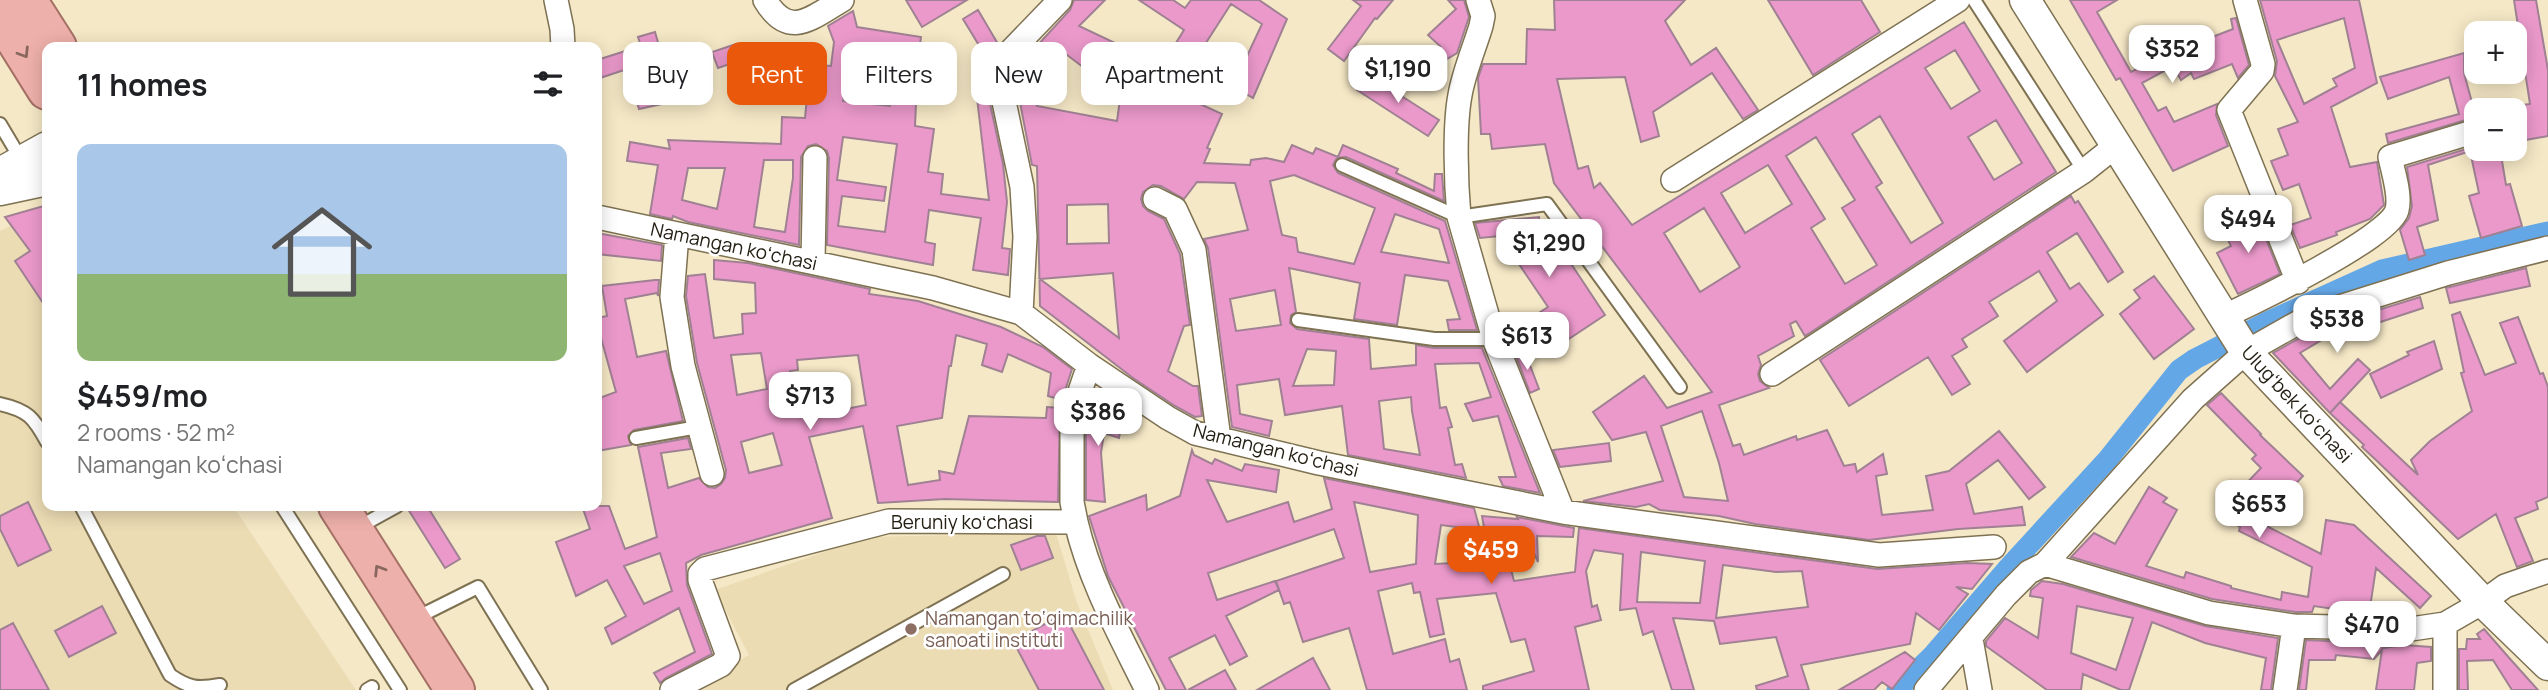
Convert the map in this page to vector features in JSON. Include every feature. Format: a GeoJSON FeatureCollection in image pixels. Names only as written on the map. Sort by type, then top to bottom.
{"type":"FeatureCollection","features":[{"type":"Feature","properties":{"kind":"highway"},"geometry":{"type":"LineString","coordinates":[[27,0],[54,42]]}},
{"type":"Feature","properties":{"kind":"highway"},"geometry":{"type":"LineString","coordinates":[[0,15],[42,82]]}},
{"type":"Feature","properties":{"kind":"highway"},"geometry":{"type":"LineString","coordinates":[[311,511],[424,690]]}},
{"type":"Feature","properties":{"kind":"highway"},"geometry":{"type":"LineString","coordinates":[[346,518],[455,690]]}},
{"type":"Feature","properties":{"kind":"street"},"geometry":{"type":"LineString","coordinates":[[556,0],[563,42]]}},
{"type":"Feature","properties":{"kind":"street"},"geometry":{"type":"LineString","coordinates":[[765,0],[773,13],[786,23],[798,23],[842,0]]}},
{"type":"Feature","properties":{"kind":"street"},"geometry":{"type":"LineString","coordinates":[[1021,313],[1025,237],[1022,187],[999,78],[1000,67],[1005,57],[1060,0]]}},
{"type":"Feature","properties":{"kind":"street"},"geometry":{"type":"LineString","coordinates":[[1478,0],[1483,16],[1460,92],[1458,111],[1459,217],[1494,339],[1563,512]]}},
{"type":"Feature","properties":{"kind":"street"},"geometry":{"type":"LineString","coordinates":[[1673,180],[1958,0]]}},
{"type":"Feature","properties":{"kind":"street","name":"Ulugʻbek koʻchasi"},"geometry":{"type":"LineString","coordinates":[[2025,0],[2118,144],[2246,352],[2483,602],[2548,665]]}},
{"type":"Feature","properties":{"kind":"street"},"geometry":{"type":"LineString","coordinates":[[2245,0],[2263,64],[2262,71],[2228,110],[2298,282]]}},
{"type":"Feature","properties":{"kind":"street"},"geometry":{"type":"LineString","coordinates":[[2223,317],[2298,282],[2386,226],[2397,211],[2398,202],[2390,157],[2464,135]]}},
{"type":"Feature","properties":{"kind":"street"},"geometry":{"type":"LineString","coordinates":[[1772,373],[2084,171],[2118,144]]}},
{"type":"Feature","properties":{"kind":"street"},"geometry":{"type":"LineString","coordinates":[[813,262],[815,158]]}},
{"type":"Feature","properties":{"kind":"street"},"geometry":{"type":"LineString","coordinates":[[0,190],[42,181]]}},
{"type":"Feature","properties":{"kind":"street"},"geometry":{"type":"LineString","coordinates":[[1155,200],[1175,209],[1194,250],[1219,439]]}},
{"type":"Feature","properties":{"kind":"street","name":"Namangan koʻchasi"},"geometry":{"type":"LineString","coordinates":[[602,218],[933,288],[1021,313],[1089,365],[1195,433],[1319,463],[1563,512],[1879,555],[1994,547]]}},
{"type":"Feature","properties":{"kind":"street"},"geometry":{"type":"LineString","coordinates":[[677,234],[672,296],[683,366],[712,474]]}},
{"type":"Feature","properties":{"kind":"street"},"geometry":{"type":"LineString","coordinates":[[1926,690],[2014,587],[2029,572],[2045,564],[2193,399],[2246,352],[2308,317],[2448,273],[2548,248]]}},
{"type":"Feature","properties":{"kind":"street"},"geometry":{"type":"LineString","coordinates":[[1089,365],[1072,415],[1072,502],[1083,551],[1097,589],[1147,690]]}},
{"type":"Feature","properties":{"kind":"street","name":"Beruniy koʻchasi"},"geometry":{"type":"LineString","coordinates":[[672,690],[721,665],[728,656],[699,580],[705,569],[889,521],[1076,522]]}},
{"type":"Feature","properties":{"kind":"street"},"geometry":{"type":"LineString","coordinates":[[2045,564],[2209,613],[2294,626],[2410,629],[2445,624],[2505,586],[2548,571]]}},
{"type":"Feature","properties":{"kind":"street"},"geometry":{"type":"LineString","coordinates":[[2445,624],[2445,690]]}},
{"type":"Feature","properties":{"kind":"street"},"geometry":{"type":"LineString","coordinates":[[2285,690],[2294,626]]}},
{"type":"Feature","properties":{"kind":"street"},"geometry":{"type":"LineString","coordinates":[[1970,639],[1980,690]]}},
{"type":"Feature","properties":{"kind":"lane"},"geometry":{"type":"LineString","coordinates":[[1974,0],[2084,171]]}},
{"type":"Feature","properties":{"kind":"lane"},"geometry":{"type":"LineString","coordinates":[[0,124],[23,160]]}},
{"type":"Feature","properties":{"kind":"lane"},"geometry":{"type":"LineString","coordinates":[[1342,165],[1459,217],[1547,204],[1680,387]]}},
{"type":"Feature","properties":{"kind":"lane"},"geometry":{"type":"LineString","coordinates":[[1298,320],[1434,338],[1494,339]]}},
{"type":"Feature","properties":{"kind":"lane"},"geometry":{"type":"LineString","coordinates":[[0,404],[20,409],[35,421],[42,433]]}},
{"type":"Feature","properties":{"kind":"lane"},"geometry":{"type":"LineString","coordinates":[[636,438],[698,427]]}},
{"type":"Feature","properties":{"kind":"lane"},"geometry":{"type":"LineString","coordinates":[[84,511],[170,675],[185,685],[203,688],[220,685]]}},
{"type":"Feature","properties":{"kind":"lane"},"geometry":{"type":"LineString","coordinates":[[285,511],[400,690]]}},
{"type":"Feature","properties":{"kind":"lane"},"geometry":{"type":"LineString","coordinates":[[346,518],[376,511]]}},
{"type":"Feature","properties":{"kind":"lane"},"geometry":{"type":"LineString","coordinates":[[800,689],[1003,573]]}},
{"type":"Feature","properties":{"kind":"lane"},"geometry":{"type":"LineString","coordinates":[[411,621],[478,587],[541,690]]}},
{"type":"Feature","properties":{"kind":"shaded area"},"geometry":{"type":"Polygon","coordinates":[[[36,213],[42,222],[42,511],[236,511],[356,690],[0,690],[0,231],[36,213]]]}},
{"type":"Feature","properties":{"kind":"shaded area","name":"Namangan to‘qimachilik sanoati instituti"},"geometry":{"type":"Polygon","coordinates":[[[1056,533],[1077,603],[1113,690],[688,690],[749,655],[715,590],[867,537],[1056,533]]]}},
{"type":"Feature","properties":{"kind":"building"},"geometry":{"type":"Polygon","coordinates":[[[906,0],[967,0],[922,27],[906,0]]]}},
{"type":"Feature","properties":{"kind":"building"},"geometry":{"type":"Polygon","coordinates":[[[1074,0],[1105,0],[1079,26],[1113,42],[1081,42],[1081,66],[1067,55],[1067,42],[1041,42],[1070,10],[1074,0]]]}},
{"type":"Feature","properties":{"kind":"building"},"geometry":{"type":"Polygon","coordinates":[[[1139,0],[1173,0],[1185,8],[1191,0],[1259,0],[1287,19],[1253,98],[1248,95],[1248,54],[1262,24],[1231,4],[1207,42],[1177,42],[1184,30],[1139,0]]]}},
{"type":"Feature","properties":{"kind":"building"},"geometry":{"type":"Polygon","coordinates":[[[1353,0],[1393,0],[1377,19],[1375,18],[1344,61],[1328,49],[1361,6],[1353,0]]]}},
{"type":"Feature","properties":{"kind":"building"},"geometry":{"type":"Polygon","coordinates":[[[1448,0],[1464,0],[1469,17],[1457,53],[1447,59],[1440,46],[1428,35],[1456,9],[1448,0]]]}},
{"type":"Feature","properties":{"kind":"building"},"geometry":{"type":"Polygon","coordinates":[[[1554,0],[1685,0],[1665,21],[1691,65],[1716,48],[1758,110],[1743,119],[1712,73],[1653,112],[1659,136],[1641,142],[1625,77],[1557,79],[1578,169],[1588,166],[1594,188],[1600,183],[1632,225],[1964,22],[2056,172],[1805,336],[1796,321],[1790,324],[1794,336],[1758,356],[1761,365],[1758,374],[1760,381],[1769,388],[1719,405],[1733,446],[1740,444],[1744,455],[1796,436],[1797,440],[1827,430],[1844,466],[1855,464],[1857,472],[1883,454],[1887,474],[1876,476],[1882,515],[1933,510],[1926,476],[1949,471],[1999,431],[2045,487],[2029,499],[1998,460],[1966,484],[1974,514],[2022,507],[2025,525],[1958,529],[1869,540],[1755,524],[1719,516],[1660,510],[1649,504],[1636,507],[1583,501],[1663,481],[1646,432],[1612,440],[1593,412],[1644,376],[1667,408],[1712,392],[1554,183],[1545,144],[1492,149],[1490,134],[1481,134],[1478,78],[1483,64],[1526,64],[1527,29],[1555,30],[1554,0]],[[1955,50],[1925,68],[1951,109],[1980,91],[1955,50]],[[1880,116],[1852,134],[1882,183],[1876,187],[1911,243],[1943,223],[1880,116]],[[1996,120],[1968,137],[1994,180],[2022,163],[1996,120]],[[1816,137],[1786,156],[1825,219],[1811,228],[1845,284],[1877,265],[1842,208],[1855,200],[1816,137]],[[1768,165],[1721,193],[1745,233],[1792,204],[1768,165]],[[1704,208],[1664,233],[1700,292],[1740,267],[1704,208]],[[1702,411],[1661,426],[1684,497],[1728,501],[1702,411]]]}},
{"type":"Feature","properties":{"kind":"building"},"geometry":{"type":"Polygon","coordinates":[[[1768,0],[1861,0],[1880,32],[1813,75],[1768,0]]]}},
{"type":"Feature","properties":{"kind":"building"},"geometry":{"type":"Polygon","coordinates":[[[2070,0],[2117,0],[2097,12],[2131,72],[2193,37],[2194,44],[2233,29],[2231,19],[2236,18],[2249,65],[2238,78],[2232,64],[2194,79],[2191,73],[2181,80],[2173,66],[2142,83],[2158,111],[2166,107],[2174,122],[2217,104],[2216,115],[2228,146],[2173,171],[2120,78],[2116,80],[2070,0]]]}},
{"type":"Feature","properties":{"kind":"building"},"geometry":{"type":"Polygon","coordinates":[[[2260,0],[2359,0],[2377,83],[2331,107],[2350,167],[2377,162],[2384,205],[2370,219],[2336,232],[2337,235],[2300,248],[2290,225],[2311,218],[2299,184],[2283,190],[2271,161],[2288,155],[2278,129],[2298,122],[2275,76],[2277,61],[2260,0]],[[2344,18],[2277,40],[2304,104],[2337,86],[2333,79],[2355,68],[2344,18]]]}},
{"type":"Feature","properties":{"kind":"building"},"geometry":{"type":"Polygon","coordinates":[[[2514,0],[2536,0],[2548,70],[2548,136],[2527,140],[2527,104],[2530,104],[2527,84],[2527,21],[2517,21],[2514,0]]]}},
{"type":"Feature","properties":{"kind":"building"},"geometry":{"type":"Polygon","coordinates":[[[978,10],[997,42],[977,42],[963,19],[978,10]]]}},
{"type":"Feature","properties":{"kind":"building"},"geometry":{"type":"Polygon","coordinates":[[[853,11],[857,27],[921,37],[920,42],[841,42],[841,105],[916,105],[915,126],[934,129],[928,172],[943,174],[941,194],[989,200],[978,105],[990,105],[1003,164],[1007,202],[1002,248],[1010,249],[1008,275],[973,270],[981,218],[929,210],[925,242],[935,244],[933,265],[827,245],[829,158],[827,151],[816,144],[808,146],[801,157],[799,245],[688,222],[673,216],[672,219],[650,214],[658,165],[627,161],[630,142],[670,149],[668,140],[781,144],[782,117],[805,118],[806,105],[827,105],[827,66],[831,66],[834,42],[828,26],[853,11]],[[843,137],[837,180],[886,187],[884,201],[842,196],[838,226],[885,232],[897,144],[843,137]],[[764,160],[754,227],[785,232],[793,160],[764,160]],[[688,168],[682,200],[717,209],[725,168],[688,168]]]}},
{"type":"Feature","properties":{"kind":"building"},"geometry":{"type":"Polygon","coordinates":[[[655,32],[658,42],[640,42],[638,37],[655,32]]]}},
{"type":"Feature","properties":{"kind":"building"},"geometry":{"type":"Polygon","coordinates":[[[727,47],[727,65],[718,68],[713,52],[727,47]]]}},
{"type":"Feature","properties":{"kind":"building"},"geometry":{"type":"Polygon","coordinates":[[[623,52],[623,70],[602,77],[602,58],[623,52]]]}},
{"type":"Feature","properties":{"kind":"building"},"geometry":{"type":"Polygon","coordinates":[[[2464,53],[2464,84],[2467,84],[2471,98],[2464,98],[2464,121],[2388,143],[2386,134],[2459,114],[2449,77],[2388,99],[2380,77],[2464,53]]]}},
{"type":"Feature","properties":{"kind":"building"},"geometry":{"type":"Polygon","coordinates":[[[1367,74],[1439,120],[1428,136],[1357,90],[1367,74]]]}},
{"type":"Feature","properties":{"kind":"building"},"geometry":{"type":"Polygon","coordinates":[[[638,105],[657,105],[639,109],[638,105]]]}},
{"type":"Feature","properties":{"kind":"building"},"geometry":{"type":"Polygon","coordinates":[[[1021,105],[1037,105],[1117,121],[1119,105],[1202,105],[1222,114],[1207,148],[1210,149],[1204,163],[1250,165],[1251,160],[1266,158],[1284,162],[1292,145],[1313,154],[1316,148],[1338,157],[1343,145],[1398,169],[1396,173],[1434,191],[1435,174],[1442,174],[1444,201],[1346,157],[1337,158],[1333,165],[1338,173],[1445,221],[1477,330],[1449,330],[1447,320],[1460,319],[1448,281],[1405,275],[1397,325],[1354,319],[1360,283],[1289,268],[1296,312],[1291,315],[1290,323],[1297,329],[1369,339],[1371,369],[1416,365],[1416,345],[1434,348],[1482,348],[1540,493],[1503,486],[1499,477],[1516,477],[1498,416],[1473,421],[1465,404],[1491,397],[1479,363],[1435,364],[1440,408],[1446,407],[1452,427],[1448,428],[1455,465],[1462,464],[1466,478],[1348,455],[1342,406],[1285,415],[1279,379],[1237,385],[1240,414],[1272,421],[1269,436],[1232,427],[1208,248],[1204,239],[1248,230],[1235,183],[1197,182],[1184,199],[1161,186],[1153,185],[1143,192],[1141,199],[1148,211],[1164,219],[1180,254],[1190,325],[1184,326],[1168,371],[1193,386],[1198,386],[1202,416],[1195,417],[1175,406],[1133,378],[1040,306],[1037,166],[1032,165],[1021,105]],[[1294,175],[1270,181],[1282,235],[1296,238],[1298,252],[1354,264],[1375,208],[1294,175]],[[1108,204],[1067,205],[1067,244],[1109,243],[1108,204]],[[1395,214],[1381,252],[1449,263],[1439,229],[1395,214]],[[1113,273],[1040,279],[1119,338],[1113,273]],[[1275,290],[1230,299],[1236,331],[1281,325],[1275,290]],[[1307,349],[1293,386],[1334,385],[1336,351],[1307,349]],[[1411,397],[1379,401],[1384,449],[1420,455],[1411,397]]]}},
{"type":"Feature","properties":{"kind":"building"},"geometry":{"type":"Polygon","coordinates":[[[2464,150],[2464,153],[2428,165],[2438,220],[2417,227],[2425,255],[2409,260],[2400,230],[2409,218],[2412,206],[2407,167],[2464,150]]]}},
{"type":"Feature","properties":{"kind":"building"},"geometry":{"type":"Polygon","coordinates":[[[2472,161],[2502,161],[2506,185],[2510,184],[2522,226],[2481,238],[2469,196],[2479,193],[2472,161]]]}},
{"type":"Feature","properties":{"kind":"building"},"geometry":{"type":"Polygon","coordinates":[[[2071,196],[2075,203],[2078,201],[2123,272],[2108,282],[2077,233],[2047,252],[2070,289],[2079,283],[2103,315],[2027,372],[2004,341],[2057,301],[2039,271],[1989,302],[1998,316],[1962,339],[1967,347],[1952,356],[1970,384],[1952,395],[1928,357],[1849,406],[1820,360],[2071,196]]]}},
{"type":"Feature","properties":{"kind":"building"},"geometry":{"type":"Polygon","coordinates":[[[42,206],[42,302],[15,261],[30,251],[5,217],[42,206]]]}},
{"type":"Feature","properties":{"kind":"building"},"geometry":{"type":"Polygon","coordinates":[[[2256,214],[2280,274],[2238,294],[2217,253],[2231,246],[2223,230],[2256,214]]]}},
{"type":"Feature","properties":{"kind":"building"},"geometry":{"type":"Polygon","coordinates":[[[1539,217],[1540,230],[1519,233],[1531,248],[1552,235],[1605,315],[1555,348],[1534,316],[1548,307],[1500,236],[1480,238],[1475,223],[1539,217]]]}},
{"type":"Feature","properties":{"kind":"building"},"geometry":{"type":"Polygon","coordinates":[[[602,234],[662,245],[661,261],[602,255],[602,234]]]}},
{"type":"Feature","properties":{"kind":"building"},"geometry":{"type":"Polygon","coordinates":[[[714,260],[748,263],[870,289],[869,294],[918,301],[1001,327],[1043,347],[1072,369],[1062,400],[1048,396],[1051,373],[1008,354],[1002,372],[982,365],[987,344],[956,335],[942,418],[897,426],[908,485],[940,480],[939,471],[954,474],[969,416],[1046,418],[1047,407],[1060,408],[1058,502],[945,499],[878,503],[863,426],[809,437],[832,518],[701,555],[686,563],[687,585],[712,654],[660,683],[654,673],[695,652],[679,608],[612,644],[605,628],[626,616],[607,580],[576,596],[556,542],[590,529],[584,511],[602,511],[602,506],[609,506],[625,549],[657,537],[638,447],[688,438],[691,449],[661,453],[668,488],[699,478],[708,487],[715,488],[721,484],[726,470],[697,363],[686,296],[688,276],[705,274],[714,338],[743,334],[742,314],[756,313],[755,283],[714,279],[714,260]],[[761,353],[731,355],[737,395],[767,389],[761,353]],[[858,355],[797,360],[798,370],[790,371],[793,404],[814,401],[816,415],[866,405],[858,355]],[[773,433],[741,442],[749,473],[782,465],[773,433]],[[660,553],[624,566],[644,604],[672,591],[660,553]]]}},
{"type":"Feature","properties":{"kind":"building"},"geometry":{"type":"Polygon","coordinates":[[[2526,268],[2530,286],[2450,303],[2446,288],[2526,268]]]}},
{"type":"Feature","properties":{"kind":"building"},"geometry":{"type":"Polygon","coordinates":[[[2154,276],[2194,329],[2154,359],[2120,314],[2140,298],[2134,290],[2154,276]]]}},
{"type":"Feature","properties":{"kind":"building"},"geometry":{"type":"Polygon","coordinates":[[[659,280],[658,296],[657,293],[625,299],[637,357],[666,351],[683,421],[634,430],[628,436],[631,445],[602,450],[602,397],[616,392],[602,342],[602,317],[607,316],[602,286],[659,280]]]}},
{"type":"Feature","properties":{"kind":"building"},"geometry":{"type":"Polygon","coordinates":[[[2420,297],[2423,308],[2347,333],[2345,326],[2300,353],[2330,389],[2358,359],[2370,370],[2330,413],[2273,353],[2314,330],[2420,297]]]}},
{"type":"Feature","properties":{"kind":"building"},"geometry":{"type":"Polygon","coordinates":[[[2460,312],[2485,375],[2516,363],[2500,323],[2518,317],[2540,374],[2543,373],[2548,387],[2548,497],[2536,502],[2538,509],[2515,518],[2533,561],[2517,567],[2496,514],[2458,539],[2330,413],[2340,402],[2418,475],[2411,460],[2430,441],[2472,411],[2461,373],[2464,372],[2452,315],[2460,312]]]}},
{"type":"Feature","properties":{"kind":"building"},"geometry":{"type":"Polygon","coordinates":[[[2434,341],[2442,369],[2381,398],[2370,374],[2409,355],[2407,352],[2434,341]]]}},
{"type":"Feature","properties":{"kind":"building"},"geometry":{"type":"Polygon","coordinates":[[[1525,352],[1539,389],[1530,393],[1516,356],[1525,352]]]}},
{"type":"Feature","properties":{"kind":"building"},"geometry":{"type":"Polygon","coordinates":[[[2221,393],[2303,476],[2287,493],[2284,490],[2255,520],[2321,554],[2326,520],[2354,525],[2431,596],[2420,608],[2376,568],[2369,614],[2314,606],[2312,612],[2295,612],[2212,599],[2071,557],[2094,533],[2115,544],[2149,487],[2167,498],[2163,502],[2177,510],[2146,566],[2184,578],[2186,572],[2231,588],[2281,600],[2282,592],[2308,597],[2312,567],[2239,531],[2240,527],[2219,515],[2226,503],[2220,499],[2231,481],[2242,488],[2261,468],[2252,459],[2256,455],[2207,405],[2221,393]]]}},
{"type":"Feature","properties":{"kind":"building"},"geometry":{"type":"Polygon","coordinates":[[[1091,402],[1130,422],[1122,422],[1119,438],[1104,433],[1101,453],[1105,502],[1086,500],[1086,417],[1091,402]]]}},
{"type":"Feature","properties":{"kind":"building"},"geometry":{"type":"Polygon","coordinates":[[[1609,443],[1611,461],[1560,467],[1553,450],[1609,443]]]}},
{"type":"Feature","properties":{"kind":"building"},"geometry":{"type":"Polygon","coordinates":[[[1192,450],[1194,455],[1212,464],[1215,459],[1242,471],[1245,464],[1279,470],[1276,492],[1207,480],[1227,522],[1288,502],[1294,522],[1332,509],[1324,478],[1474,508],[1480,530],[1441,525],[1435,564],[1490,561],[1482,516],[1518,519],[1517,517],[1574,528],[1573,537],[1537,536],[1538,562],[1526,536],[1502,535],[1514,581],[1575,572],[1579,528],[1877,569],[1992,564],[1972,589],[1956,587],[1968,594],[1939,630],[1916,613],[1910,644],[1801,665],[1809,690],[1757,690],[1756,686],[1788,676],[1776,637],[1720,644],[1714,621],[1673,618],[1694,690],[1672,690],[1653,631],[1643,635],[1636,608],[1620,610],[1623,554],[1594,550],[1586,571],[1592,607],[1597,605],[1601,620],[1575,627],[1589,690],[1483,690],[1483,686],[1534,671],[1525,639],[1511,642],[1496,593],[1437,599],[1444,634],[1430,637],[1420,592],[1414,593],[1412,583],[1378,591],[1393,654],[1445,639],[1450,662],[1459,659],[1467,690],[1367,690],[1349,628],[1303,642],[1290,602],[1284,604],[1276,581],[1344,558],[1334,529],[1208,573],[1217,600],[1275,581],[1279,590],[1226,616],[1247,656],[1230,665],[1215,635],[1169,658],[1186,690],[1166,690],[1108,576],[1089,516],[1146,495],[1147,510],[1180,496],[1192,450]],[[1354,502],[1370,572],[1416,564],[1418,515],[1354,502]],[[1641,552],[1637,602],[1700,603],[1705,561],[1641,552]],[[1723,565],[1716,618],[1808,607],[1802,571],[1776,572],[1723,565]]]}},
{"type":"Feature","properties":{"kind":"building"},"geometry":{"type":"Polygon","coordinates":[[[28,502],[51,550],[18,566],[0,529],[0,516],[28,502]]]}},
{"type":"Feature","properties":{"kind":"building"},"geometry":{"type":"Polygon","coordinates":[[[409,511],[430,511],[460,559],[445,568],[409,511]]]}},
{"type":"Feature","properties":{"kind":"building"},"geometry":{"type":"Polygon","coordinates":[[[1045,536],[1053,558],[1021,570],[1011,545],[1045,536]]]}},
{"type":"Feature","properties":{"kind":"building"},"geometry":{"type":"Polygon","coordinates":[[[2042,581],[2063,584],[2205,626],[2278,638],[2271,690],[2261,690],[2266,658],[2205,643],[2152,622],[2129,690],[2121,690],[2083,674],[2081,690],[2047,690],[1986,646],[1986,641],[2005,618],[2038,638],[2043,598],[2030,596],[2031,590],[2042,581]],[[2077,606],[2071,653],[2116,670],[2133,618],[2077,606]]]}},
{"type":"Feature","properties":{"kind":"building"},"geometry":{"type":"Polygon","coordinates":[[[102,606],[116,633],[69,657],[55,631],[102,606]]]}},
{"type":"Feature","properties":{"kind":"building"},"geometry":{"type":"Polygon","coordinates":[[[1064,614],[1104,690],[1039,690],[1013,641],[1064,614]]]}},
{"type":"Feature","properties":{"kind":"building"},"geometry":{"type":"Polygon","coordinates":[[[13,623],[49,690],[0,690],[0,630],[13,623]]]}},
{"type":"Feature","properties":{"kind":"building"},"geometry":{"type":"Polygon","coordinates":[[[2484,629],[2538,690],[2512,690],[2493,660],[2467,661],[2468,690],[2459,690],[2459,649],[2466,649],[2467,639],[2480,639],[2477,634],[2484,629]]]}},
{"type":"Feature","properties":{"kind":"building"},"geometry":{"type":"Polygon","coordinates":[[[2306,640],[2387,644],[2384,648],[2404,645],[2431,647],[2431,661],[2417,663],[2414,690],[2376,690],[2382,650],[2374,659],[2336,655],[2335,660],[2309,660],[2306,690],[2299,690],[2306,640]]]}},
{"type":"Feature","properties":{"kind":"building"},"geometry":{"type":"Polygon","coordinates":[[[1905,652],[1915,660],[1892,689],[1882,682],[1874,690],[1839,690],[1905,652]]]}},
{"type":"Feature","properties":{"kind":"building"},"geometry":{"type":"Polygon","coordinates":[[[1313,658],[1330,690],[1257,690],[1313,658]]]}},
{"type":"Feature","properties":{"kind":"building"},"geometry":{"type":"Polygon","coordinates":[[[1225,670],[1236,690],[1188,690],[1225,670]]]}},
{"type":"Feature","properties":{"kind":"waterway"},"geometry":{"type":"LineString","coordinates":[[1897,690],[1932,656],[2108,459],[2179,370],[2267,322],[2382,270],[2548,232]]}},
{"type":"Feature","properties":{"kind":"place","name":"Namangan to‘qimachilik sanoati instituti"},"geometry":{"type":"Point","coordinates":[911,629]}}]}
